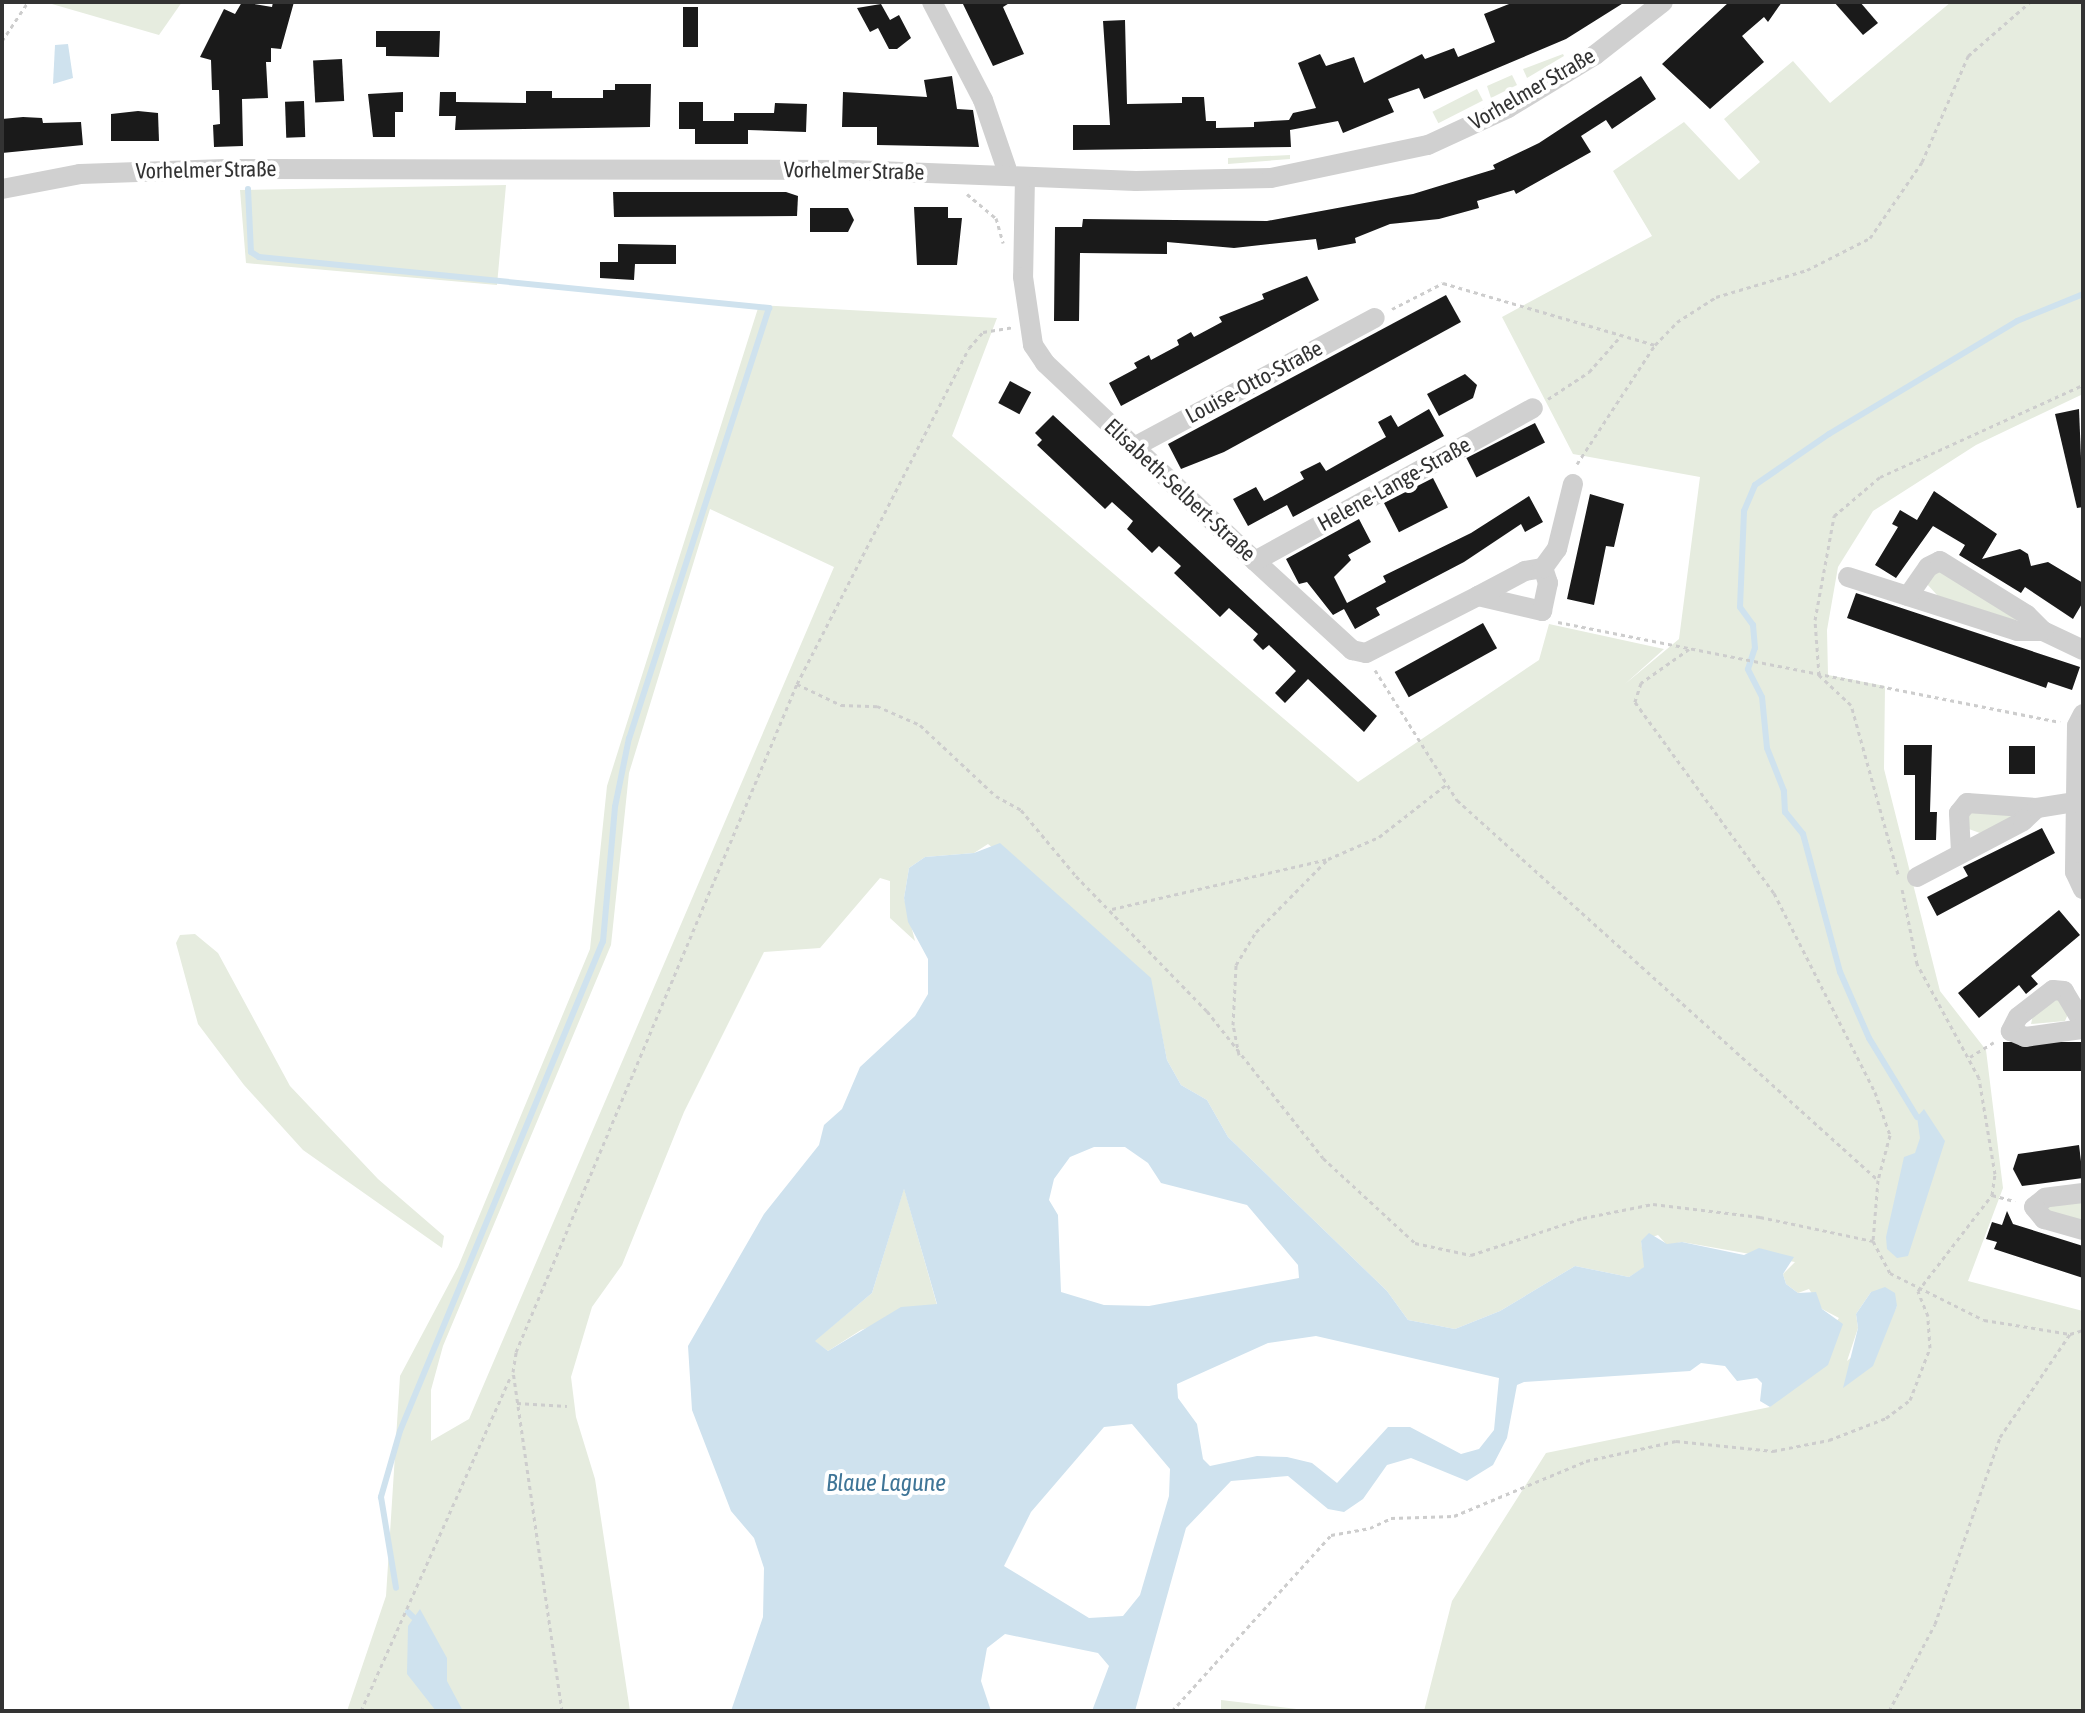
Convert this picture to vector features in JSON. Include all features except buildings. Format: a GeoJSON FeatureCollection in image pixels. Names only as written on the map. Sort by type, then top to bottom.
{"type":"FeatureCollection","features":[{"type":"Feature","properties":{"kind":"street","name":"Elisabeth-Selbert-Straße"},"geometry":{"type":"LineString","coordinates":[[932,2],[983,100],[1017,177],[1016,321],[1045,363],[1352,650],[1366,653]]}},
{"type":"Feature","properties":{"kind":"street","name":"Vorhelmer Straße"},"geometry":{"type":"LineString","coordinates":[[2,189],[80,174],[225,169],[1271,178],[1428,145],[1508,108],[1595,55],[1663,2]]}},
{"type":"Feature","properties":{"kind":"street","name":"Louise-Otto-Straße"},"geometry":{"type":"LineString","coordinates":[[1134,447],[1375,318]]}},
{"type":"Feature","properties":{"kind":"street","name":"Helene-Lange-Straße"},"geometry":{"type":"LineString","coordinates":[[1255,561],[1533,408]]}},
{"type":"Feature","properties":{"kind":"street"},"geometry":{"type":"LineString","coordinates":[[1366,653],[1525,571],[1543,568],[1557,549],[1573,484]]}},
{"type":"Feature","properties":{"kind":"street"},"geometry":{"type":"LineString","coordinates":[[1908,596],[1928,567],[1940,561],[2027,615],[2043,631],[2083,650]]}},
{"type":"Feature","properties":{"kind":"street"},"geometry":{"type":"LineString","coordinates":[[1478,596],[1542,611],[1548,583],[1543,568]]}},
{"type":"Feature","properties":{"kind":"street"},"geometry":{"type":"LineString","coordinates":[[1848,577],[2017,631],[2043,631]]}},
{"type":"Feature","properties":{"kind":"street"},"geometry":{"type":"LineString","coordinates":[[2080,720],[2075,872],[2083,889]]}},
{"type":"Feature","properties":{"kind":"street"},"geometry":{"type":"LineString","coordinates":[[1961,852],[1959,813],[1967,803],[2037,808],[2076,802]]}},
{"type":"Feature","properties":{"kind":"street"},"geometry":{"type":"LineString","coordinates":[[1917,877],[2023,821],[2037,808]]}},
{"type":"Feature","properties":{"kind":"street"},"geometry":{"type":"LineString","coordinates":[[2053,990],[2064,991],[2083,1026],[2025,1037],[2011,1031],[2018,1017],[2053,990]]}},
{"type":"Feature","properties":{"kind":"street"},"geometry":{"type":"LineString","coordinates":[[2083,1193],[2045,1198],[2034,1207],[2044,1219],[2083,1230]]}},
{"type":"Feature","properties":{"kind":"path"},"geometry":{"type":"LineString","coordinates":[[2,41],[28,2]]}},
{"type":"Feature","properties":{"kind":"path"},"geometry":{"type":"LineString","coordinates":[[1573,484],[1590,438],[1655,345],[1677,322],[1716,297],[1807,270],[1870,238],[1922,162],[1968,56],[2030,2]]}},
{"type":"Feature","properties":{"kind":"path"},"geometry":{"type":"LineString","coordinates":[[960,174],[959,191],[979,199],[996,218],[1004,244]]}},
{"type":"Feature","properties":{"kind":"path"},"geometry":{"type":"LineString","coordinates":[[1375,318],[1443,283],[1585,321],[1620,337],[1655,345]]}},
{"type":"Feature","properties":{"kind":"path"},"geometry":{"type":"LineString","coordinates":[[361,1711],[513,1372],[522,1335],[797,684],[969,348],[983,332],[1016,321]]}},
{"type":"Feature","properties":{"kind":"path"},"geometry":{"type":"LineString","coordinates":[[1533,408],[1589,372],[1620,337]]}},
{"type":"Feature","properties":{"kind":"path"},"geometry":{"type":"LineString","coordinates":[[1918,1291],[1992,1195],[1990,1126],[1970,1057],[1917,964],[1901,884],[1851,705],[1819,675],[1815,620],[1834,516],[1842,505],[1880,477],[2083,385]]}},
{"type":"Feature","properties":{"kind":"path"},"geometry":{"type":"LineString","coordinates":[[1542,611],[1560,624],[1800,672],[2080,720]]}},
{"type":"Feature","properties":{"kind":"path"},"geometry":{"type":"LineString","coordinates":[[1689,649],[1641,683],[1635,702],[1774,893],[1875,1092],[1890,1135],[1878,1180],[1873,1241],[1890,1273],[1918,1291],[1984,1320],[2070,1334],[2083,1330]]}},
{"type":"Feature","properties":{"kind":"path"},"geometry":{"type":"LineString","coordinates":[[1366,653],[1457,800],[1878,1180]]}},
{"type":"Feature","properties":{"kind":"path"},"geometry":{"type":"LineString","coordinates":[[797,684],[841,705],[877,706],[920,725],[996,796],[1021,810],[1207,1011],[1240,1060],[1323,1158],[1399,1231],[1432,1250],[1471,1255],[1583,1218],[1653,1204],[1760,1217],[1873,1241]]}},
{"type":"Feature","properties":{"kind":"path"},"geometry":{"type":"LineString","coordinates":[[1111,909],[1328,859],[1379,837],[1447,784]]}},
{"type":"Feature","properties":{"kind":"path"},"geometry":{"type":"LineString","coordinates":[[1240,1060],[1233,1025],[1236,965],[1256,932],[1328,859]]}},
{"type":"Feature","properties":{"kind":"path"},"geometry":{"type":"LineString","coordinates":[[1970,1057],[2011,1031]]}},
{"type":"Feature","properties":{"kind":"path"},"geometry":{"type":"LineString","coordinates":[[1992,1195],[2034,1207]]}},
{"type":"Feature","properties":{"kind":"path"},"geometry":{"type":"LineString","coordinates":[[1172,1711],[1331,1535],[1370,1528],[1391,1518],[1454,1516],[1586,1461],[1676,1441],[1773,1451],[1829,1440],[1886,1418],[1910,1400],[1930,1348],[1928,1316],[1918,1291]]}},
{"type":"Feature","properties":{"kind":"path"},"geometry":{"type":"LineString","coordinates":[[1889,1711],[1935,1624],[2000,1437],[2070,1334]]}},
{"type":"Feature","properties":{"kind":"path"},"geometry":{"type":"LineString","coordinates":[[513,1372],[562,1711]]}},
{"type":"Feature","properties":{"kind":"path"},"geometry":{"type":"LineString","coordinates":[[517,1403],[567,1406]]}},
{"type":"Feature","properties":{"kind":"shaded area"},"geometry":{"type":"Polygon","coordinates":[[[45,2],[182,2],[159,35],[45,2]]]}},
{"type":"Feature","properties":{"kind":"shaded area"},"geometry":{"type":"Polygon","coordinates":[[[1951,2],[2083,2],[2083,394],[1976,445],[1873,511],[1838,567],[1827,630],[1828,675],[1885,686],[1884,769],[1940,991],[1986,1050],[2003,1188],[1968,1281],[2083,1311],[2083,1711],[1424,1711],[1452,1601],[1546,1453],[1770,1407],[1839,1318],[1822,1309],[1809,1289],[1798,1293],[1786,1284],[1783,1274],[1795,1262],[1682,1242],[1667,1245],[1658,1235],[1641,1241],[1645,1267],[1629,1277],[1575,1266],[1500,1311],[1455,1329],[1408,1320],[1387,1291],[1228,1137],[1207,1100],[1181,1085],[1167,1060],[1150,978],[988,844],[974,853],[925,857],[909,868],[904,898],[915,941],[890,918],[890,881],[880,878],[820,948],[764,952],[684,1112],[622,1265],[592,1307],[571,1377],[576,1417],[595,1479],[630,1711],[347,1711],[386,1596],[400,1376],[458,1267],[590,949],[607,786],[759,305],[997,318],[952,436],[1358,782],[1539,660],[1549,624],[1664,649],[1625,684],[1679,639],[1700,477],[1573,454],[1502,317],[1652,236],[1613,171],[1684,122],[1739,180],[1760,162],[1724,119],[1793,61],[1830,103],[1951,2]],[[710,509],[629,773],[611,945],[443,1346],[431,1390],[431,1441],[469,1419],[834,567],[710,509]],[[1871,1292],[1856,1314],[1858,1328],[1847,1361],[1885,1329],[1897,1306],[1871,1292]]]}},
{"type":"Feature","properties":{"kind":"shaded area"},"geometry":{"type":"Polygon","coordinates":[[[1564,56],[1527,78],[1523,69],[1564,56]]]}},
{"type":"Feature","properties":{"kind":"shaded area"},"geometry":{"type":"Polygon","coordinates":[[[1512,75],[1517,85],[1491,98],[1487,86],[1512,75]]]}},
{"type":"Feature","properties":{"kind":"shaded area"},"geometry":{"type":"Polygon","coordinates":[[[1477,89],[1483,101],[1438,123],[1432,112],[1477,89]]]}},
{"type":"Feature","properties":{"kind":"shaded area"},"geometry":{"type":"Polygon","coordinates":[[[1290,155],[1290,159],[1228,164],[1228,158],[1290,155]]]}},
{"type":"Feature","properties":{"kind":"shaded area"},"geometry":{"type":"Polygon","coordinates":[[[506,185],[497,285],[246,263],[240,190],[506,185]]]}},
{"type":"Feature","properties":{"kind":"shaded area"},"geometry":{"type":"Polygon","coordinates":[[[1935,571],[1945,572],[2018,617],[2016,621],[1938,596],[1925,582],[1935,571]]]}},
{"type":"Feature","properties":{"kind":"shaded area"},"geometry":{"type":"Polygon","coordinates":[[[2012,809],[2014,818],[1980,833],[1966,828],[1970,812],[2012,809]]]}},
{"type":"Feature","properties":{"kind":"shaded area"},"geometry":{"type":"Polygon","coordinates":[[[195,934],[218,953],[290,1086],[378,1179],[444,1236],[442,1248],[303,1150],[244,1085],[198,1024],[176,943],[180,935],[195,934]]]}},
{"type":"Feature","properties":{"kind":"shaded area"},"geometry":{"type":"Polygon","coordinates":[[[2058,999],[2069,1012],[2065,1021],[2031,1024],[2033,1015],[2058,999]]]}},
{"type":"Feature","properties":{"kind":"shaded area"},"geometry":{"type":"Polygon","coordinates":[[[904,1188],[937,1305],[861,1330],[828,1351],[814,1341],[872,1293],[904,1188]]]}},
{"type":"Feature","properties":{"kind":"shaded area"},"geometry":{"type":"Polygon","coordinates":[[[2083,1199],[2083,1224],[2047,1210],[2049,1205],[2083,1199]]]}},
{"type":"Feature","properties":{"kind":"shaded area"},"geometry":{"type":"Polygon","coordinates":[[[1221,1700],[1313,1711],[1221,1711],[1221,1700]]]}},
{"type":"Feature","properties":{"kind":"water"},"geometry":{"type":"Polygon","coordinates":[[[68,44],[73,78],[53,84],[55,45],[68,44]]]}},
{"type":"Feature","properties":{"kind":"water","name":"Blaue Lagune"},"geometry":{"type":"Polygon","coordinates":[[[1000,843],[1151,978],[1167,1060],[1181,1085],[1207,1100],[1228,1137],[1387,1291],[1408,1320],[1455,1329],[1500,1311],[1575,1266],[1629,1277],[1644,1267],[1641,1241],[1649,1233],[1667,1244],[1682,1242],[1744,1255],[1759,1248],[1794,1257],[1783,1274],[1786,1284],[1798,1293],[1816,1292],[1822,1309],[1843,1324],[1828,1365],[1770,1407],[1760,1401],[1762,1383],[1757,1378],[1737,1381],[1725,1366],[1701,1363],[1690,1371],[1524,1382],[1517,1385],[1507,1438],[1493,1465],[1467,1481],[1411,1458],[1387,1465],[1363,1499],[1344,1512],[1328,1509],[1288,1476],[1231,1481],[1186,1528],[1135,1711],[1092,1711],[1109,1666],[1098,1653],[1005,1634],[987,1648],[981,1681],[991,1711],[731,1711],[763,1617],[764,1568],[754,1538],[731,1511],[692,1410],[688,1346],[764,1214],[819,1145],[824,1125],[842,1109],[860,1067],[915,1016],[928,994],[928,959],[908,922],[904,898],[909,868],[925,857],[974,853],[1000,843]],[[1094,1147],[1070,1157],[1054,1179],[1049,1200],[1058,1215],[1061,1292],[1104,1305],[1149,1306],[1299,1278],[1298,1265],[1247,1205],[1161,1183],[1148,1163],[1125,1147],[1094,1147]],[[904,1189],[872,1293],[815,1341],[828,1351],[901,1307],[937,1304],[904,1189]],[[1316,1336],[1268,1343],[1177,1384],[1178,1398],[1197,1424],[1203,1459],[1210,1466],[1257,1456],[1287,1457],[1312,1463],[1337,1483],[1388,1427],[1410,1427],[1461,1454],[1479,1449],[1494,1430],[1499,1378],[1316,1336]],[[1132,1424],[1104,1427],[1031,1512],[1004,1566],[1089,1618],[1123,1616],[1140,1595],[1169,1496],[1170,1469],[1132,1424]]]}},
{"type":"Feature","properties":{"kind":"water"},"geometry":{"type":"Polygon","coordinates":[[[1924,1109],[1945,1141],[1908,1256],[1897,1258],[1887,1249],[1886,1237],[1904,1157],[1915,1153],[1920,1138],[1917,1117],[1924,1109]]]}},
{"type":"Feature","properties":{"kind":"water"},"geometry":{"type":"Polygon","coordinates":[[[1885,1287],[1895,1293],[1897,1306],[1873,1366],[1843,1388],[1858,1328],[1856,1314],[1871,1292],[1885,1287]]]}},
{"type":"Feature","properties":{"kind":"water"},"geometry":{"type":"Polygon","coordinates":[[[420,1609],[447,1658],[447,1681],[463,1711],[436,1711],[407,1674],[408,1626],[420,1609]]]}},
{"type":"Feature","properties":{"kind":"waterway"},"geometry":{"type":"LineString","coordinates":[[248,189],[251,252],[259,257],[769,308],[629,738],[615,807],[603,941],[400,1431],[381,1497],[396,1588]]}},
{"type":"Feature","properties":{"kind":"waterway"},"geometry":{"type":"LineString","coordinates":[[1917,1117],[1869,1038],[1840,972],[1803,834],[1785,812],[1784,791],[1767,748],[1762,697],[1748,669],[1755,648],[1753,625],[1740,607],[1744,511],[1755,485],[1829,434],[2017,321],[2083,294]]}},
{"type":"Feature","properties":{"kind":"waterway"},"geometry":{"type":"LineString","coordinates":[[408,1612],[413,1617]]}}]}
